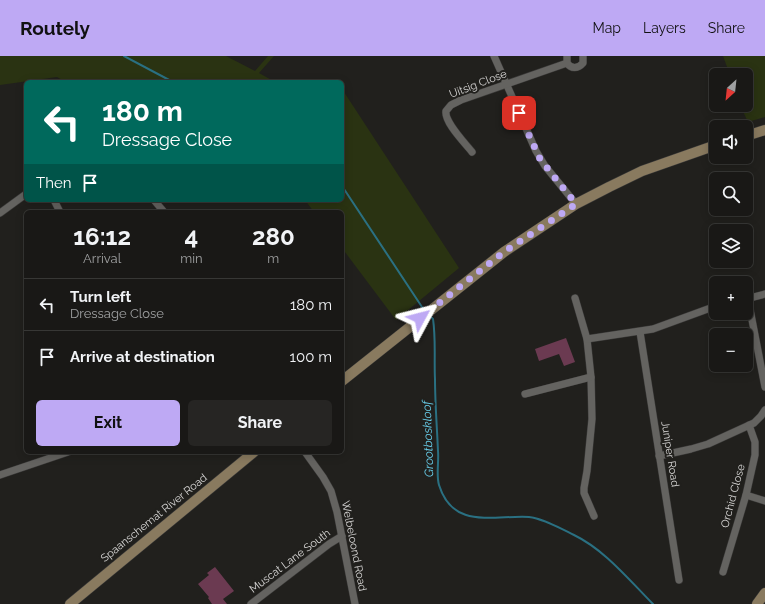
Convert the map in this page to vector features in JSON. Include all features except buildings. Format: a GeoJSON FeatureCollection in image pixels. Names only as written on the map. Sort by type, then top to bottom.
{"type":"FeatureCollection","features":[{"type":"Feature","properties":{"kind":"main road"},"geometry":{"type":"LineString","coordinates":[[753,134],[765,130]]}},
{"type":"Feature","properties":{"kind":"main road"},"geometry":{"type":"LineString","coordinates":[[344,379],[504,252],[576,204],[609,186],[642,171],[709,147]]}},
{"type":"Feature","properties":{"kind":"main road","name":"Spaanschemat River Road"},"geometry":{"type":"LineString","coordinates":[[70,604],[252,454]]}},
{"type":"Feature","properties":{"kind":"main road"},"geometry":{"type":"LineString","coordinates":[[757,604],[765,593]]}},
{"type":"Feature","properties":{"kind":"street"},"geometry":{"type":"LineString","coordinates":[[494,56],[540,159],[576,204]]}},
{"type":"Feature","properties":{"kind":"street","name":"Uitsig Close"},"geometry":{"type":"LineString","coordinates":[[472,152],[445,115],[451,105],[461,100],[507,85],[567,60],[571,67],[578,68],[582,63],[583,56]]}},
{"type":"Feature","properties":{"kind":"street"},"geometry":{"type":"LineString","coordinates":[[0,213],[24,195]]}},
{"type":"Feature","properties":{"kind":"street"},"geometry":{"type":"LineString","coordinates":[[156,202],[162,210]]}},
{"type":"Feature","properties":{"kind":"street"},"geometry":{"type":"LineString","coordinates":[[753,297],[765,294]]}},
{"type":"Feature","properties":{"kind":"street"},"geometry":{"type":"LineString","coordinates":[[575,298],[587,339],[591,377],[592,419],[584,493],[594,516]]}},
{"type":"Feature","properties":{"kind":"street"},"geometry":{"type":"LineString","coordinates":[[587,339],[640,332],[662,327],[709,309]]}},
{"type":"Feature","properties":{"kind":"street"},"geometry":{"type":"LineString","coordinates":[[751,320],[765,387]]}},
{"type":"Feature","properties":{"kind":"street","name":"Juniper Road"},"geometry":{"type":"LineString","coordinates":[[640,332],[679,580]]}},
{"type":"Feature","properties":{"kind":"street"},"geometry":{"type":"LineString","coordinates":[[525,394],[591,377]]}},
{"type":"Feature","properties":{"kind":"street"},"geometry":{"type":"LineString","coordinates":[[660,456],[708,444],[756,421],[765,410]]}},
{"type":"Feature","properties":{"kind":"street","name":"Orchid Close"},"geometry":{"type":"LineString","coordinates":[[723,572],[746,495],[754,462],[756,448],[754,437],[749,425]]}},
{"type":"Feature","properties":{"kind":"street"},"geometry":{"type":"LineString","coordinates":[[0,475],[62,454]]}},
{"type":"Feature","properties":{"kind":"street","name":"Welbeloond Road"},"geometry":{"type":"LineString","coordinates":[[306,454],[331,491],[337,512],[355,604]]}},
{"type":"Feature","properties":{"kind":"street"},"geometry":{"type":"LineString","coordinates":[[746,495],[765,501]]}},
{"type":"Feature","properties":{"kind":"street","name":"Muscat Lane South"},"geometry":{"type":"LineString","coordinates":[[251,604],[329,544],[342,536]]}},
{"type":"Feature","properties":{"kind":"green space"},"geometry":{"type":"Polygon","coordinates":[[[0,56],[226,56],[255,71],[268,56],[274,56],[259,73],[271,80],[62,80],[57,77],[24,80],[24,82],[0,85],[0,56]]]}},
{"type":"Feature","properties":{"kind":"green space"},"geometry":{"type":"Polygon","coordinates":[[[723,56],[765,56],[765,117],[753,121],[747,120],[743,112],[753,112],[753,68],[727,68],[723,56]]]}},
{"type":"Feature","properties":{"kind":"green space"},"geometry":{"type":"Polygon","coordinates":[[[344,92],[459,268],[396,320],[344,251],[344,210],[312,210],[306,202],[344,202],[344,92]]]}},
{"type":"Feature","properties":{"kind":"waterway","name":"Grootboskloof"},"geometry":{"type":"LineString","coordinates":[[124,56],[169,80]]}},
{"type":"Feature","properties":{"kind":"waterway","name":"Grootboskloof"},"geometry":{"type":"LineString","coordinates":[[344,189],[426,311]]}},
{"type":"Feature","properties":{"kind":"waterway","name":"Grootboskloof"},"geometry":{"type":"LineString","coordinates":[[430,316],[433,319],[434,334],[438,477],[439,485],[445,499],[454,509],[464,514],[488,518],[535,518],[585,541],[606,557],[653,604]]}},
{"type":"Feature","properties":{"kind":"route"},"geometry":{"type":"LineString","coordinates":[[420,318],[504,252],[576,204],[540,159],[519,113]]}}]}
